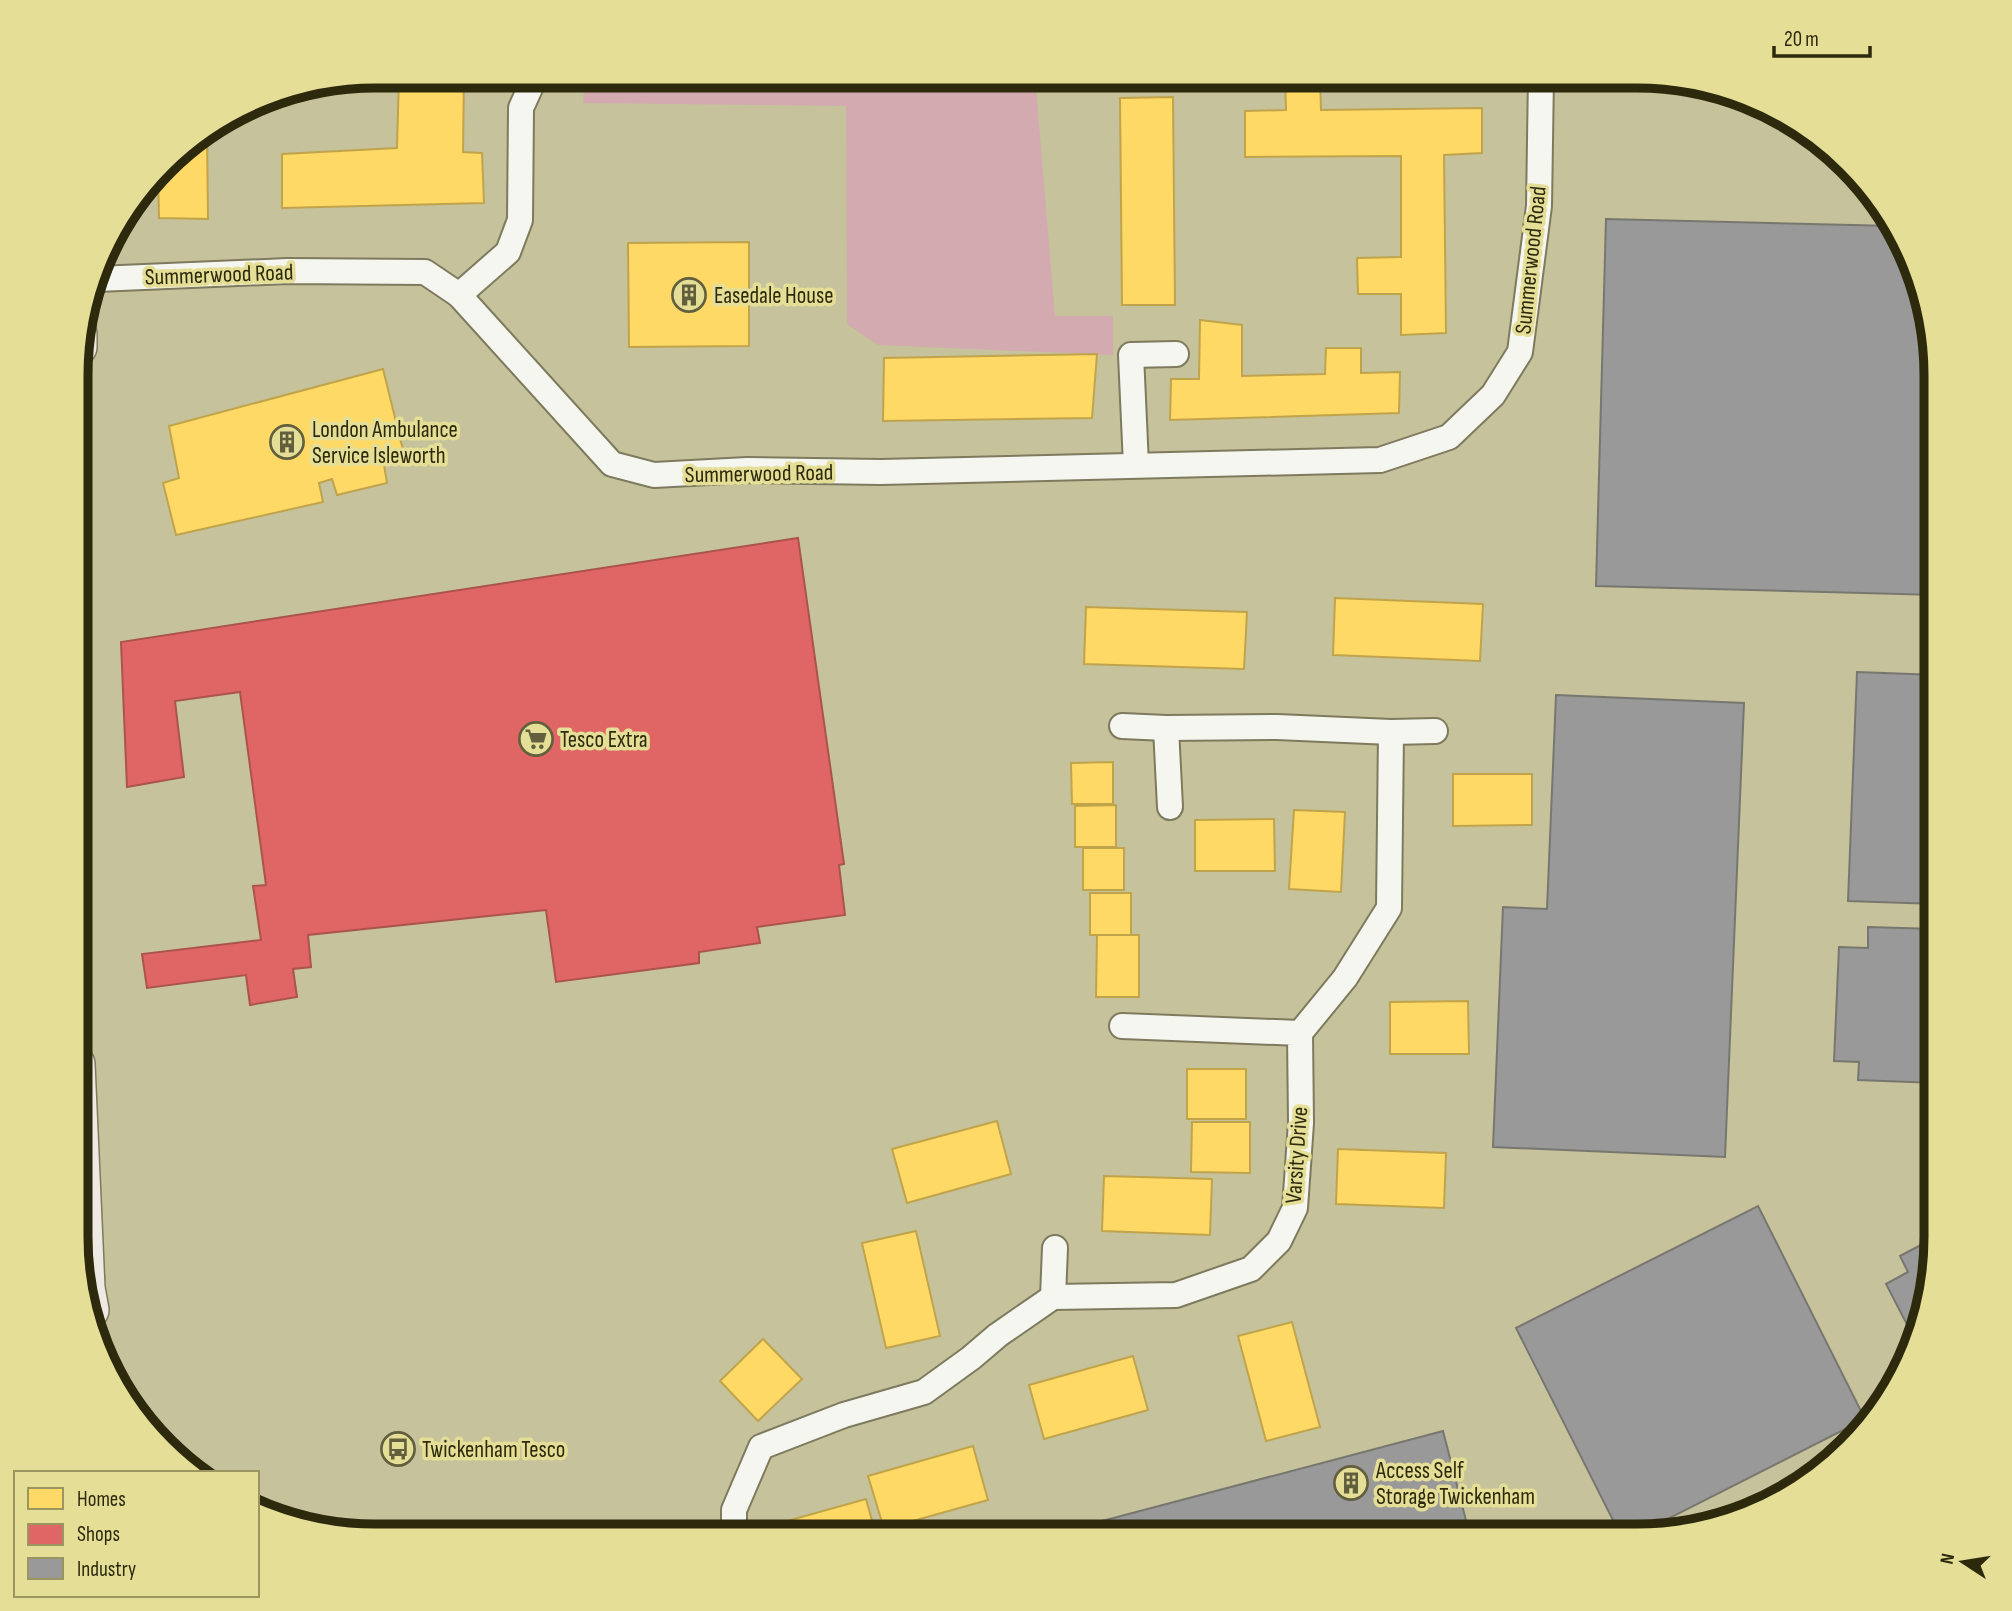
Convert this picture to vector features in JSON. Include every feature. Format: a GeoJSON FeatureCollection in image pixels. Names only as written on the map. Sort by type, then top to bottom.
{"type":"FeatureCollection","features":[{"type":"Feature","properties":{"kind":"street"},"geometry":{"type":"LineString","coordinates":[[459,295],[508,252],[520,220],[521,108],[530,88]]}},
{"type":"Feature","properties":{"kind":"street","name":"Summerwood Road"},"geometry":{"type":"LineString","coordinates":[[104,279],[287,271],[425,272],[459,295],[612,464],[654,475],[747,470],[881,472],[1380,460],[1448,437],[1493,395],[1520,352],[1539,206],[1541,88]]}},
{"type":"Feature","properties":{"kind":"street"},"geometry":{"type":"LineString","coordinates":[[1136,465],[1130,355],[1176,354]]}},
{"type":"Feature","properties":{"kind":"street"},"geometry":{"type":"LineString","coordinates":[[1122,726],[1435,731]]}},
{"type":"Feature","properties":{"kind":"street"},"geometry":{"type":"LineString","coordinates":[[1166,728],[1170,807]]}},
{"type":"Feature","properties":{"kind":"street"},"geometry":{"type":"LineString","coordinates":[[1122,1026],[1300,1033],[1345,978],[1389,908],[1391,732]]}},
{"type":"Feature","properties":{"kind":"street","name":"Varsity Drive"},"geometry":{"type":"LineString","coordinates":[[1053,1297],[1176,1295],[1251,1269],[1279,1241],[1295,1208],[1301,1123],[1300,1033]]}},
{"type":"Feature","properties":{"kind":"street"},"geometry":{"type":"LineString","coordinates":[[734,1524],[734,1510],[761,1447],[844,1415],[924,1392],[1053,1297],[1055,1248]]}},
{"type":"Feature","properties":{"kind":"shaded area"},"geometry":{"type":"Polygon","coordinates":[[[584,88],[1036,88],[1055,316],[1113,316],[1113,355],[878,345],[847,324],[846,106],[583,103],[584,88]]]}},
{"type":"Feature","properties":{"kind":"building: Homes"},"geometry":{"type":"Polygon","coordinates":[[[399,88],[464,88],[463,152],[482,153],[484,203],[282,208],[282,154],[397,148],[399,88]]]}},
{"type":"Feature","properties":{"kind":"building: Homes"},"geometry":{"type":"Polygon","coordinates":[[[1285,88],[1320,88],[1321,110],[1482,108],[1482,153],[1444,155],[1446,333],[1401,335],[1401,294],[1358,294],[1357,258],[1401,257],[1401,156],[1245,157],[1245,111],[1286,110],[1285,88]]]}},
{"type":"Feature","properties":{"kind":"building: Homes"},"geometry":{"type":"Polygon","coordinates":[[[1173,97],[1175,305],[1122,305],[1120,98],[1173,97]]]}},
{"type":"Feature","properties":{"kind":"building: Homes"},"geometry":{"type":"Polygon","coordinates":[[[207,142],[208,219],[159,218],[158,186],[207,142]]]}},
{"type":"Feature","properties":{"kind":"building: Homes","name":"Easedale House"},"geometry":{"type":"Polygon","coordinates":[[[749,242],[749,346],[629,347],[628,243],[749,242]]]}},
{"type":"Feature","properties":{"kind":"building: Homes"},"geometry":{"type":"Polygon","coordinates":[[[1200,320],[1242,325],[1242,376],[1325,374],[1326,348],[1361,348],[1361,373],[1400,372],[1399,413],[1170,420],[1171,379],[1199,379],[1200,320]]]}},
{"type":"Feature","properties":{"kind":"building: Homes"},"geometry":{"type":"Polygon","coordinates":[[[1097,354],[1092,418],[883,421],[884,358],[1097,354]]]}},
{"type":"Feature","properties":{"kind":"building: Homes","name":"London Ambulance Service Isleworth"},"geometry":{"type":"Polygon","coordinates":[[[383,369],[405,458],[384,465],[387,483],[337,495],[332,479],[319,483],[323,502],[176,535],[163,483],[179,478],[169,426],[383,369]]]}},
{"type":"Feature","properties":{"kind":"building: Homes"},"geometry":{"type":"Polygon","coordinates":[[[1335,598],[1483,604],[1480,661],[1333,655],[1335,598]]]}},
{"type":"Feature","properties":{"kind":"building: Homes"},"geometry":{"type":"Polygon","coordinates":[[[1086,607],[1247,612],[1244,669],[1084,664],[1086,607]]]}},
{"type":"Feature","properties":{"kind":"building: Homes"},"geometry":{"type":"Polygon","coordinates":[[[1113,762],[1113,804],[1072,804],[1071,763],[1113,762]]]}},
{"type":"Feature","properties":{"kind":"building: Homes"},"geometry":{"type":"Polygon","coordinates":[[[1453,774],[1532,774],[1532,825],[1453,826],[1453,774]]]}},
{"type":"Feature","properties":{"kind":"building: Homes"},"geometry":{"type":"Polygon","coordinates":[[[1116,805],[1116,847],[1075,847],[1075,806],[1116,805]]]}},
{"type":"Feature","properties":{"kind":"building: Homes"},"geometry":{"type":"Polygon","coordinates":[[[1294,810],[1345,812],[1341,892],[1289,889],[1294,810]]]}},
{"type":"Feature","properties":{"kind":"building: Homes"},"geometry":{"type":"Polygon","coordinates":[[[1274,819],[1275,871],[1195,871],[1195,820],[1274,819]]]}},
{"type":"Feature","properties":{"kind":"building: Homes"},"geometry":{"type":"Polygon","coordinates":[[[1083,848],[1124,848],[1124,890],[1083,890],[1083,848]]]}},
{"type":"Feature","properties":{"kind":"building: Homes"},"geometry":{"type":"Polygon","coordinates":[[[1090,893],[1131,893],[1131,935],[1090,935],[1090,893]]]}},
{"type":"Feature","properties":{"kind":"building: Homes"},"geometry":{"type":"Polygon","coordinates":[[[1097,935],[1139,935],[1139,997],[1096,997],[1097,935]]]}},
{"type":"Feature","properties":{"kind":"building: Homes"},"geometry":{"type":"Polygon","coordinates":[[[1468,1001],[1469,1054],[1390,1054],[1390,1002],[1468,1001]]]}},
{"type":"Feature","properties":{"kind":"building: Homes"},"geometry":{"type":"Polygon","coordinates":[[[1187,1069],[1246,1069],[1246,1119],[1187,1119],[1187,1069]]]}},
{"type":"Feature","properties":{"kind":"building: Homes"},"geometry":{"type":"Polygon","coordinates":[[[997,1121],[1011,1174],[907,1203],[892,1149],[997,1121]]]}},
{"type":"Feature","properties":{"kind":"building: Homes"},"geometry":{"type":"Polygon","coordinates":[[[1192,1122],[1250,1122],[1250,1173],[1191,1172],[1192,1122]]]}},
{"type":"Feature","properties":{"kind":"building: Homes"},"geometry":{"type":"Polygon","coordinates":[[[1338,1149],[1446,1153],[1444,1208],[1336,1204],[1338,1149]]]}},
{"type":"Feature","properties":{"kind":"building: Homes"},"geometry":{"type":"Polygon","coordinates":[[[1104,1176],[1212,1179],[1210,1235],[1102,1231],[1104,1176]]]}},
{"type":"Feature","properties":{"kind":"building: Homes"},"geometry":{"type":"Polygon","coordinates":[[[916,1231],[940,1336],[886,1348],[862,1243],[916,1231]]]}},
{"type":"Feature","properties":{"kind":"building: Homes"},"geometry":{"type":"Polygon","coordinates":[[[1292,1322],[1320,1427],[1266,1441],[1238,1336],[1292,1322]]]}},
{"type":"Feature","properties":{"kind":"building: Homes"},"geometry":{"type":"Polygon","coordinates":[[[763,1339],[802,1379],[758,1421],[720,1381],[763,1339]]]}},
{"type":"Feature","properties":{"kind":"building: Homes"},"geometry":{"type":"Polygon","coordinates":[[[1133,1356],[1148,1410],[1044,1439],[1029,1385],[1133,1356]]]}},
{"type":"Feature","properties":{"kind":"building: Homes"},"geometry":{"type":"Polygon","coordinates":[[[973,1446],[988,1500],[902,1524],[882,1524],[868,1476],[973,1446]]]}},
{"type":"Feature","properties":{"kind":"building: Homes"},"geometry":{"type":"Polygon","coordinates":[[[866,1499],[873,1524],[776,1524],[866,1499]]]}},
{"type":"Feature","properties":{"kind":"building: Homes"},"geometry":{"type":"Polygon","coordinates":[[[667,1522],[667,1524],[631,1524],[667,1522]]]}},
{"type":"Feature","properties":{"kind":"building: Shops","name":"Tesco Extra"},"geometry":{"type":"Polygon","coordinates":[[[798,538],[844,864],[839,865],[845,915],[757,927],[760,943],[699,952],[699,963],[556,982],[546,910],[308,935],[311,967],[293,969],[297,997],[250,1005],[246,975],[147,988],[142,954],[261,940],[253,886],[266,885],[240,692],[175,701],[184,777],[127,787],[121,642],[798,538]]]}},
{"type":"Feature","properties":{"kind":"building: Industry"},"geometry":{"type":"Polygon","coordinates":[[[1606,219],[1883,226],[1903,265],[1915,300],[1922,337],[1924,595],[1596,586],[1606,219]]]}},
{"type":"Feature","properties":{"kind":"building: Industry"},"geometry":{"type":"Polygon","coordinates":[[[1857,672],[1924,675],[1924,904],[1848,901],[1857,672]]]}},
{"type":"Feature","properties":{"kind":"building: Industry"},"geometry":{"type":"Polygon","coordinates":[[[1556,695],[1744,703],[1725,1157],[1493,1147],[1503,907],[1547,909],[1556,695]]]}},
{"type":"Feature","properties":{"kind":"building: Industry"},"geometry":{"type":"Polygon","coordinates":[[[1868,927],[1924,929],[1924,1083],[1858,1080],[1859,1062],[1834,1061],[1839,947],[1868,948],[1868,927]]]}},
{"type":"Feature","properties":{"kind":"building: Industry"},"geometry":{"type":"Polygon","coordinates":[[[1758,1206],[1863,1414],[1854,1424],[1661,1523],[1615,1524],[1516,1328],[1758,1206]]]}},
{"type":"Feature","properties":{"kind":"building: Industry"},"geometry":{"type":"Polygon","coordinates":[[[1924,1243],[1919,1292],[1909,1329],[1886,1284],[1908,1272],[1900,1256],[1924,1243]]]}},
{"type":"Feature","properties":{"kind":"building: Industry","name":"Access Self Storage Twickenham"},"geometry":{"type":"Polygon","coordinates":[[[1443,1431],[1467,1524],[1091,1524],[1443,1431]]]}},
{"type":"Feature","properties":{"kind":"place","name":"Easedale House"},"geometry":{"type":"Point","coordinates":[689,295]}},
{"type":"Feature","properties":{"kind":"place","name":"London Ambulance Service Isleworth"},"geometry":{"type":"Point","coordinates":[287,442]}},
{"type":"Feature","properties":{"kind":"place","name":"Tesco Extra"},"geometry":{"type":"Point","coordinates":[536,739]}},
{"type":"Feature","properties":{"kind":"place","name":"Twickenham Tesco"},"geometry":{"type":"Point","coordinates":[398,1449]}},
{"type":"Feature","properties":{"kind":"place","name":"Access Self Storage Twickenham"},"geometry":{"type":"Point","coordinates":[1351,1483]}}]}
